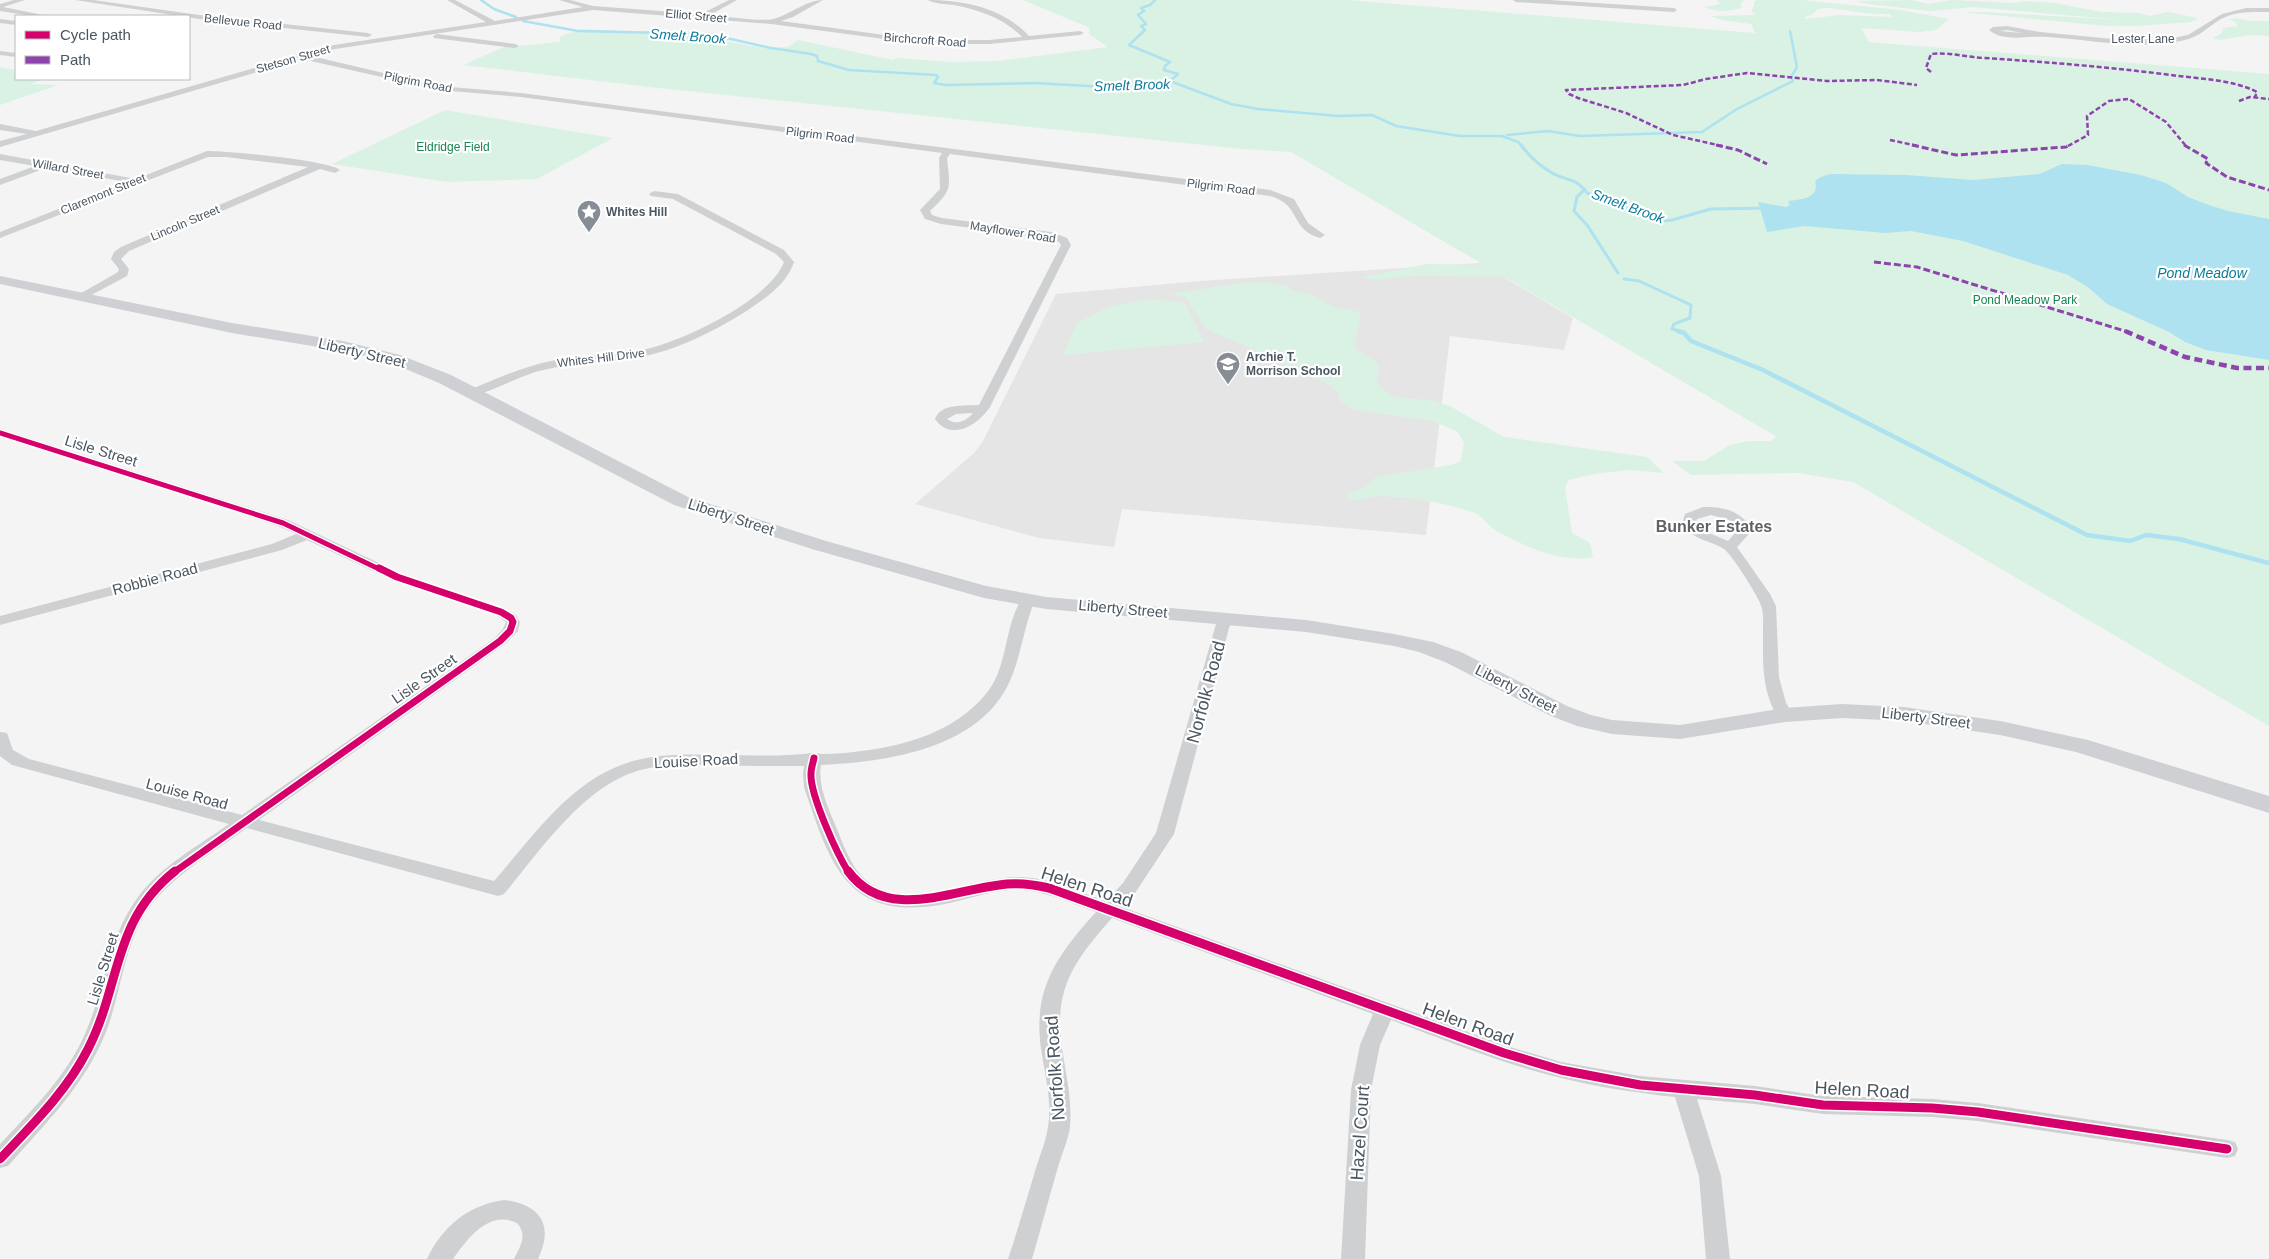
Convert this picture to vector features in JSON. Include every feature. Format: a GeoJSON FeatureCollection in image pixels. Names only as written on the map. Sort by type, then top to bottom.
{"type":"FeatureCollection","features":[{"type":"Feature","properties":{"kind":"main road","name":"Liberty Street"},"geometry":{"type":"LineString","coordinates":[[0,280],[232,328],[373,353],[419,367],[681,501],[940,581],[1028,600],[1225,617],[1363,633],[1425,647],[1465,663],[1544,705],[1585,721],[1612,727],[1680,732],[1785,715],[1842,711],[1888,712],[2008,729],[2080,745],[2269,805]]}},
{"type":"Feature","properties":{"kind":"street"},"geometry":{"type":"LineString","coordinates":[[0,8],[22,0]]}},
{"type":"Feature","properties":{"kind":"street","name":"Bellevue Road"},"geometry":{"type":"LineString","coordinates":[[78,0],[186,15]]}},
{"type":"Feature","properties":{"kind":"street"},"geometry":{"type":"LineString","coordinates":[[106,4],[119,0]]}},
{"type":"Feature","properties":{"kind":"street"},"geometry":{"type":"LineString","coordinates":[[450,0],[492,22]]}},
{"type":"Feature","properties":{"kind":"street","name":"Elliot Street"},"geometry":{"type":"LineString","coordinates":[[562,0],[594,8],[770,22]]}},
{"type":"Feature","properties":{"kind":"street"},"geometry":{"type":"LineString","coordinates":[[703,16],[734,0]]}},
{"type":"Feature","properties":{"kind":"street"},"geometry":{"type":"LineString","coordinates":[[770,22],[791,16],[820,0]]}},
{"type":"Feature","properties":{"kind":"street"},"geometry":{"type":"LineString","coordinates":[[930,0],[961,5],[991,14],[1016,27],[1027,38]]}},
{"type":"Feature","properties":{"kind":"street"},"geometry":{"type":"LineString","coordinates":[[1516,0],[1633,4],[1674,10]]}},
{"type":"Feature","properties":{"kind":"street"},"geometry":{"type":"LineString","coordinates":[[2246,2],[2268,10]]}},
{"type":"Feature","properties":{"kind":"street"},"geometry":{"type":"LineString","coordinates":[[0,8],[38,15]]}},
{"type":"Feature","properties":{"kind":"street","name":"Stetson Street"},"geometry":{"type":"LineString","coordinates":[[0,144],[339,46],[594,8]]}},
{"type":"Feature","properties":{"kind":"street","name":"Lester Lane"},"geometry":{"type":"LineString","coordinates":[[2040,34],[2008,36],[1993,30],[1993,28],[2126,41],[2176,40],[2196,34],[2225,14],[2268,10]]}},
{"type":"Feature","properties":{"kind":"street","name":"Bellevue Road"},"geometry":{"type":"LineString","coordinates":[[190,16],[367,35],[379,39]]}},
{"type":"Feature","properties":{"kind":"street"},"geometry":{"type":"LineString","coordinates":[[0,21],[15,23]]}},
{"type":"Feature","properties":{"kind":"street","name":"Birchcroft Road"},"geometry":{"type":"LineString","coordinates":[[770,22],[922,42],[968,43],[1080,33]]}},
{"type":"Feature","properties":{"kind":"street"},"geometry":{"type":"LineString","coordinates":[[426,32],[434,35],[515,46]]}},
{"type":"Feature","properties":{"kind":"street"},"geometry":{"type":"LineString","coordinates":[[0,53],[15,56]]}},
{"type":"Feature","properties":{"kind":"street","name":"Pilgrim Road"},"geometry":{"type":"LineString","coordinates":[[301,56],[439,88],[521,95],[1276,194],[1292,201],[1304,226],[1320,235]]}},
{"type":"Feature","properties":{"kind":"street"},"geometry":{"type":"LineString","coordinates":[[0,127],[40,132]]}},
{"type":"Feature","properties":{"kind":"street","name":"Mayflower Road"},"geometry":{"type":"LineString","coordinates":[[948,151],[943,158],[945,188],[940,197],[926,210],[928,217],[941,221],[1051,235],[1062,240],[1066,245],[978,414]]}},
{"type":"Feature","properties":{"kind":"street","name":"Claremont Street"},"geometry":{"type":"LineString","coordinates":[[0,235],[207,154],[226,154],[319,166]]}},
{"type":"Feature","properties":{"kind":"street","name":"Willard Street"},"geometry":{"type":"LineString","coordinates":[[0,158],[135,181]]}},
{"type":"Feature","properties":{"kind":"street"},"geometry":{"type":"LineString","coordinates":[[0,182],[45,165]]}},
{"type":"Feature","properties":{"kind":"street"},"geometry":{"type":"LineString","coordinates":[[319,166],[335,170]]}},
{"type":"Feature","properties":{"kind":"street","name":"Lincoln Street"},"geometry":{"type":"LineString","coordinates":[[82,297],[123,274],[124,269],[116,259],[118,254],[125,249],[319,166]]}},
{"type":"Feature","properties":{"kind":"street","name":"Whites Hill Drive"},"geometry":{"type":"LineString","coordinates":[[472,393],[542,366],[634,355],[686,340],[707,331],[741,310],[774,287],[786,273],[789,262],[780,252],[675,196],[654,194]]}},
{"type":"Feature","properties":{"kind":"street","name":"Lisle Street"},"geometry":{"type":"LineString","coordinates":[[0,433],[283,523],[397,576],[506,615],[511,618],[513,626],[500,641],[185,864],[153,892],[139,908],[124,942],[100,1023],[82,1062],[0,1159]]}},
{"type":"Feature","properties":{"kind":"street","name":"Robbie Road"},"geometry":{"type":"LineString","coordinates":[[0,621],[277,547],[309,534]]}},
{"type":"Feature","properties":{"kind":"street"},"geometry":{"type":"LineString","coordinates":[[1730,547],[1763,594],[1768,606],[1773,690],[1775,700],[1785,715]]}},
{"type":"Feature","properties":{"kind":"street","name":"Louise Road"},"geometry":{"type":"LineString","coordinates":[[1,737],[4,751],[14,760],[23,763],[498,888],[580,796],[620,772],[643,764],[666,761],[856,758],[895,752],[932,740],[968,720],[985,705],[997,689],[1006,671],[1028,600]]}},
{"type":"Feature","properties":{"kind":"street","name":"Norfolk Road"},"geometry":{"type":"LineString","coordinates":[[1020,1259],[1059,1128],[1060,1092],[1052,1053],[1050,1027],[1054,990],[1069,957],[1085,935],[1124,895],[1146,866],[1158,846],[1169,822],[1225,617]]}},
{"type":"Feature","properties":{"kind":"street","name":"Helen Road"},"geometry":{"type":"LineString","coordinates":[[814,758],[813,787],[845,865],[854,879],[870,890],[894,898],[924,900],[950,896],[998,883],[1027,883],[1049,888],[1504,1054],[1542,1065],[1622,1082],[1755,1095],[1823,1105],[1925,1108],[1978,1112],[2227,1149]]}},
{"type":"Feature","properties":{"kind":"street","name":"Hazel Court"},"geometry":{"type":"LineString","coordinates":[[1353,1259],[1361,1090],[1370,1045],[1385,1010]]}},
{"type":"Feature","properties":{"kind":"street"},"geometry":{"type":"LineString","coordinates":[[1683,1089],[1710,1176],[1718,1259]]}},
{"type":"Feature","properties":{"kind":"street"},"geometry":{"type":"LineString","coordinates":[[440,1259],[465,1225],[487,1212],[505,1209],[520,1212],[533,1225],[534,1242],[526,1259]]}},
{"type":"Feature","properties":{"kind":"shaded area","name":"Archie T. Morrison School"},"geometry":{"type":"Polygon","coordinates":[[[1480,263],[1573,318],[1564,350],[1450,336],[1426,535],[1122,509],[1114,547],[1039,538],[915,504],[973,454],[982,443],[1056,294],[1200,281],[1480,263]]]}},
{"type":"Feature","properties":{"kind":"green space","name":"Pond Meadow Park"},"geometry":{"type":"Polygon","coordinates":[[[1023,0],[1349,0],[1755,33],[1751,24],[1721,20],[1711,16],[1753,15],[1755,14],[1751,11],[1754,2],[1757,0],[1802,0],[1900,10],[1949,19],[1936,30],[1919,32],[1861,28],[1869,42],[2269,74],[2269,726],[1853,482],[1798,473],[1691,475],[1672,461],[1704,461],[1730,445],[1748,441],[1770,441],[1777,437],[1503,276],[1413,276],[1381,279],[1362,277],[1427,264],[1484,265],[1291,152],[1242,149],[658,88],[463,65],[504,47],[560,42],[560,37],[579,29],[707,34],[734,43],[766,48],[788,47],[798,40],[893,60],[896,58],[953,62],[998,61],[1108,47],[1089,34],[1090,28],[1023,0]],[[1818,9],[1813,14],[1805,17],[1805,19],[1840,15],[1892,17],[1889,14],[1818,9]]]}},
{"type":"Feature","properties":{"kind":"green space"},"geometry":{"type":"Polygon","coordinates":[[[1717,0],[1744,0],[1740,5],[1742,8],[1733,10],[1718,11],[1705,7],[1720,4],[1717,0]]]}},
{"type":"Feature","properties":{"kind":"green space"},"geometry":{"type":"Polygon","coordinates":[[[1912,0],[1928,4],[1952,0],[2015,3],[2025,1],[2055,3],[2101,12],[2139,13],[2150,16],[2168,12],[2198,18],[2192,22],[2106,26],[1962,12],[2122,20],[1972,7],[1931,11],[1854,1],[1912,0]]]}},
{"type":"Feature","properties":{"kind":"green space"},"geometry":{"type":"Polygon","coordinates":[[[2236,18],[2250,21],[2269,21],[2269,36],[2250,35],[2219,40],[2213,38],[2222,33],[2223,28],[2238,26],[2234,21],[2228,20],[2236,18]]]}},
{"type":"Feature","properties":{"kind":"green space"},"geometry":{"type":"Polygon","coordinates":[[[0,67],[15,70],[15,80],[41,80],[30,84],[58,85],[0,105],[0,67]]]}},
{"type":"Feature","properties":{"kind":"green space","name":"Eldridge Field"},"geometry":{"type":"Polygon","coordinates":[[[445,110],[613,138],[537,179],[447,182],[332,164],[445,110]]]}},
{"type":"Feature","properties":{"kind":"green space"},"geometry":{"type":"Polygon","coordinates":[[[1265,282],[1286,286],[1291,290],[1312,295],[1333,307],[1356,311],[1361,314],[1355,342],[1356,349],[1376,362],[1379,366],[1377,381],[1381,388],[1391,395],[1402,398],[1431,400],[1450,406],[1504,437],[1647,457],[1664,473],[1629,470],[1594,474],[1569,480],[1565,488],[1572,533],[1590,543],[1593,557],[1581,558],[1568,558],[1529,547],[1495,530],[1478,514],[1455,507],[1423,500],[1402,498],[1377,496],[1355,500],[1347,498],[1347,494],[1366,487],[1376,477],[1451,465],[1461,461],[1464,443],[1458,432],[1433,421],[1355,410],[1341,402],[1338,393],[1326,382],[1283,366],[1269,356],[1206,329],[1185,297],[1170,294],[1241,283],[1265,282]]]}},
{"type":"Feature","properties":{"kind":"green space"},"geometry":{"type":"Polygon","coordinates":[[[1150,299],[1185,303],[1204,342],[1063,355],[1077,323],[1110,306],[1150,299]]]}},
{"type":"Feature","properties":{"kind":"water","name":"Pond Meadow"},"geometry":{"type":"Polygon","coordinates":[[[2062,164],[2087,165],[2141,175],[2166,183],[2188,197],[2209,205],[2228,211],[2269,219],[2269,360],[2206,350],[2185,342],[2169,332],[2107,304],[2089,288],[2068,275],[1963,241],[1911,231],[1885,233],[1804,226],[1767,232],[1758,202],[1786,207],[1790,205],[1788,201],[1804,199],[1812,195],[1816,187],[1815,181],[1830,174],[1906,175],[1973,180],[2039,174],[2062,164]]]}},
{"type":"Feature","properties":{"kind":"waterway","name":"Smelt Brook"},"geometry":{"type":"LineString","coordinates":[[481,0],[494,9],[516,17]]}},
{"type":"Feature","properties":{"kind":"waterway"},"geometry":{"type":"LineString","coordinates":[[1155,0],[1150,5],[1141,8],[1144,11],[1138,15],[1146,24],[1141,26],[1145,30],[1129,45],[1170,62],[1165,66],[1164,70],[1178,74],[1170,81]]}},
{"type":"Feature","properties":{"kind":"waterway","name":"Smelt Brook"},"geometry":{"type":"LineString","coordinates":[[523,21],[578,31],[709,34],[771,48],[811,54],[817,56],[818,61],[849,70],[936,75],[938,77],[934,83],[945,85],[1035,83],[1106,87],[1139,82],[1170,81]]}},
{"type":"Feature","properties":{"kind":"waterway"},"geometry":{"type":"LineString","coordinates":[[1507,135],[1548,131],[1580,136],[1702,132],[1737,109],[1793,81],[1791,77],[1797,67],[1790,31]]}},
{"type":"Feature","properties":{"kind":"waterway","name":"Smelt Brook"},"geometry":{"type":"LineString","coordinates":[[1170,81],[1231,104],[1258,109],[1338,116],[1372,115],[1396,126],[1460,136],[1502,136],[1521,145]]}},
{"type":"Feature","properties":{"kind":"waterway","name":"Smelt Brook"},"geometry":{"type":"LineString","coordinates":[[1521,145],[1544,168],[1575,182],[1584,190]]}},
{"type":"Feature","properties":{"kind":"waterway","name":"Smelt Brook"},"geometry":{"type":"LineString","coordinates":[[1584,190],[1587,193],[1661,221],[1672,220],[1711,209],[1766,208]]}},
{"type":"Feature","properties":{"kind":"waterway"},"geometry":{"type":"LineString","coordinates":[[1584,190],[1577,197],[1574,211],[1587,225],[1618,273]]}},
{"type":"Feature","properties":{"kind":"waterway"},"geometry":{"type":"LineString","coordinates":[[1624,279],[1639,281],[1691,305],[1690,318],[1674,324],[1672,329],[1682,332]]}},
{"type":"Feature","properties":{"kind":"waterway"},"geometry":{"type":"LineString","coordinates":[[1678,331],[1684,333],[1691,341],[1763,370],[2087,535],[2130,541],[2146,535],[2179,539],[2269,563]]}},
{"type":"Feature","properties":{"kind":"marked path"},"geometry":{"type":"LineString","coordinates":[[1931,72],[1926,68],[1931,54],[1947,52],[1979,58],[2073,63],[2210,80],[2245,86],[2257,92],[2255,97]]}},
{"type":"Feature","properties":{"kind":"marked path"},"geometry":{"type":"LineString","coordinates":[[1767,164],[1738,150],[1673,135],[1626,113],[1578,98],[1569,94],[1566,90],[1683,85],[1706,79],[1747,73],[1827,81],[1877,80],[1917,85]]}},
{"type":"Feature","properties":{"kind":"marked path"},"geometry":{"type":"LineString","coordinates":[[2239,101],[2250,97],[2269,99]]}},
{"type":"Feature","properties":{"kind":"marked path"},"geometry":{"type":"LineString","coordinates":[[1890,140],[1956,155],[2066,147],[2084,139],[2088,135],[2087,116],[2109,101],[2129,99],[2166,122],[2184,145],[2208,159],[2206,163],[2212,169],[2236,180],[2269,190]]}},
{"type":"Feature","properties":{"kind":"marked path"},"geometry":{"type":"LineString","coordinates":[[1874,262],[1917,267],[2116,327],[2185,357],[2237,368],[2269,368]]}},
{"type":"Feature","properties":{"kind":"cycle path"},"geometry":{"type":"LineString","coordinates":[[0,433],[283,523],[397,577],[501,612],[511,618],[513,622],[510,631],[500,641],[193,858],[154,890],[139,909],[130,926],[96,1032],[80,1064],[60,1093],[0,1159]]}},
{"type":"Feature","properties":{"kind":"cycle path"},"geometry":{"type":"LineString","coordinates":[[814,758],[811,774],[813,787],[842,861],[853,878],[863,887],[886,897],[926,900],[1000,884],[1023,884],[1049,888],[1504,1053],[1561,1070],[1640,1085],[1755,1095],[1823,1105],[1932,1108],[1978,1112],[2227,1149]]}},
{"type":"Feature","properties":{"kind":"place","name":"Whites Hill"},"geometry":{"type":"Point","coordinates":[589,233]}},
{"type":"Feature","properties":{"kind":"place","name":"Archie T. Morrison School"},"geometry":{"type":"Point","coordinates":[1228,385]}},
{"type":"Feature","properties":{"kind":"district","name":"Bunker Estates"},"geometry":{"type":"Point","coordinates":[1714,526]}}]}
